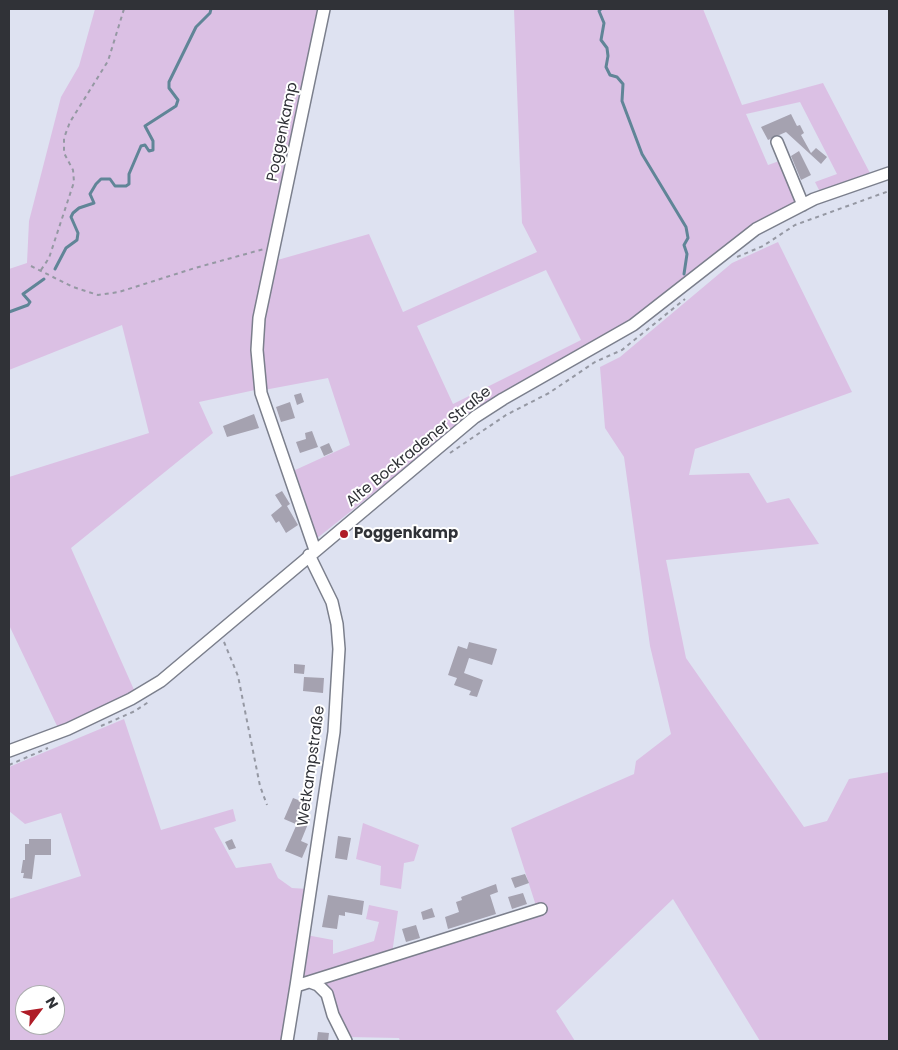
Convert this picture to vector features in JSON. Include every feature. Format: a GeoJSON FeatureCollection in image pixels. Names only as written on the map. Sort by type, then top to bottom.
{"type":"FeatureCollection","features":[{"type":"Feature","properties":{"kind":"street","name":"Poggenkamp"},"geometry":{"type":"LineString","coordinates":[[312,553],[261,393],[258,369],[259,318],[324,9]]}},
{"type":"Feature","properties":{"kind":"street"},"geometry":{"type":"LineString","coordinates":[[777,142],[802,205]]}},
{"type":"Feature","properties":{"kind":"street","name":"Alte Bockradener Straße"},"geometry":{"type":"LineString","coordinates":[[9,751],[68,729],[132,699],[161,681],[475,417],[633,325],[756,229],[802,205],[889,173]]}},
{"type":"Feature","properties":{"kind":"street","name":"Wetkampstraße"},"geometry":{"type":"LineString","coordinates":[[287,1041],[334,732],[340,649],[332,602],[312,553]]}},
{"type":"Feature","properties":{"kind":"street"},"geometry":{"type":"LineString","coordinates":[[296,986],[541,909]]}},
{"type":"Feature","properties":{"kind":"street"},"geometry":{"type":"LineString","coordinates":[[310,982],[318,985],[327,994],[333,1015],[346,1041]]}},
{"type":"Feature","properties":{"kind":"path"},"geometry":{"type":"LineString","coordinates":[[41,270],[49,258],[74,182],[73,170],[64,153],[64,138],[70,122],[108,61],[124,9]]}},
{"type":"Feature","properties":{"kind":"path"},"geometry":{"type":"LineString","coordinates":[[731,260],[763,246],[794,225],[889,191]]}},
{"type":"Feature","properties":{"kind":"path"},"geometry":{"type":"LineString","coordinates":[[31,266],[84,292],[98,295],[110,294],[274,247]]}},
{"type":"Feature","properties":{"kind":"path"},"geometry":{"type":"LineString","coordinates":[[449,453],[506,415],[549,393],[595,362],[622,350],[690,295]]}},
{"type":"Feature","properties":{"kind":"path"},"geometry":{"type":"LineString","coordinates":[[217,634],[230,652],[238,676],[260,786],[267,805]]}},
{"type":"Feature","properties":{"kind":"path"},"geometry":{"type":"LineString","coordinates":[[99,727],[135,711],[151,700]]}},
{"type":"Feature","properties":{"kind":"path"},"geometry":{"type":"LineString","coordinates":[[9,765],[54,746]]}},
{"type":"Feature","properties":{"kind":"shaded area"},"geometry":{"type":"Polygon","coordinates":[[[95,9],[321,9],[253,348],[255,390],[199,402],[213,433],[71,548],[135,692],[58,728],[9,625],[9,477],[149,433],[122,325],[9,370],[9,269],[27,263],[29,221],[61,97],[79,66],[95,9]]]}},
{"type":"Feature","properties":{"kind":"shaded area"},"geometry":{"type":"Polygon","coordinates":[[[514,9],[703,9],[742,105],[823,83],[871,175],[819,190],[815,182],[837,174],[800,102],[746,114],[768,165],[782,160],[799,203],[743,232],[632,323],[472,415],[316,539],[293,471],[350,445],[328,378],[264,390],[260,368],[262,318],[274,261],[369,234],[403,312],[537,252],[522,223],[514,9]],[[546,270],[417,326],[453,404],[581,340],[546,270]]]}},
{"type":"Feature","properties":{"kind":"shaded area"},"geometry":{"type":"Polygon","coordinates":[[[778,242],[852,392],[695,449],[689,475],[749,473],[767,503],[789,498],[819,544],[666,560],[686,658],[804,827],[827,821],[849,779],[889,772],[889,1041],[760,1041],[673,899],[556,1011],[575,1041],[400,1041],[399,1038],[347,1037],[318,983],[538,912],[511,828],[634,774],[636,761],[671,734],[650,646],[624,457],[605,428],[600,367],[620,357],[732,263],[778,242]]]}},
{"type":"Feature","properties":{"kind":"shaded area"},"geometry":{"type":"Polygon","coordinates":[[[124,719],[161,830],[233,809],[236,821],[214,828],[236,868],[271,863],[278,878],[292,888],[308,889],[301,934],[333,940],[333,954],[374,941],[379,922],[366,919],[369,905],[398,911],[392,954],[306,981],[296,978],[283,1041],[9,1041],[9,899],[81,876],[61,813],[25,824],[9,811],[9,767],[124,719]]]}},
{"type":"Feature","properties":{"kind":"shaded area"},"geometry":{"type":"Polygon","coordinates":[[[363,823],[419,845],[414,861],[404,863],[401,889],[380,885],[381,866],[356,859],[363,823]]]}},
{"type":"Feature","properties":{"kind":"building"},"geometry":{"type":"Polygon","coordinates":[[[791,114],[797,126],[800,125],[804,133],[801,135],[811,153],[816,148],[827,157],[821,164],[786,132],[768,140],[761,127],[791,114]]]}},
{"type":"Feature","properties":{"kind":"building"},"geometry":{"type":"Polygon","coordinates":[[[799,151],[811,175],[801,180],[791,156],[799,151]]]}},
{"type":"Feature","properties":{"kind":"building"},"geometry":{"type":"Polygon","coordinates":[[[301,393],[304,402],[297,405],[294,395],[301,393]]]}},
{"type":"Feature","properties":{"kind":"building"},"geometry":{"type":"Polygon","coordinates":[[[290,402],[295,418],[281,422],[276,407],[290,402]]]}},
{"type":"Feature","properties":{"kind":"building"},"geometry":{"type":"Polygon","coordinates":[[[254,414],[259,428],[227,437],[223,426],[254,414]]]}},
{"type":"Feature","properties":{"kind":"building"},"geometry":{"type":"Polygon","coordinates":[[[312,431],[318,447],[300,453],[296,442],[306,439],[305,433],[312,431]]]}},
{"type":"Feature","properties":{"kind":"building"},"geometry":{"type":"Polygon","coordinates":[[[329,443],[333,452],[324,456],[320,447],[329,443]]]}},
{"type":"Feature","properties":{"kind":"building"},"geometry":{"type":"Polygon","coordinates":[[[282,491],[290,504],[287,506],[298,525],[286,533],[279,521],[276,523],[271,515],[282,506],[275,495],[282,491]]]}},
{"type":"Feature","properties":{"kind":"building"},"geometry":{"type":"Polygon","coordinates":[[[469,642],[497,649],[492,665],[469,658],[464,673],[483,680],[477,697],[469,695],[471,691],[454,685],[457,678],[448,675],[458,646],[467,649],[469,642]]]}},
{"type":"Feature","properties":{"kind":"building"},"geometry":{"type":"Polygon","coordinates":[[[294,664],[305,665],[304,674],[294,673],[294,664]]]}},
{"type":"Feature","properties":{"kind":"building"},"geometry":{"type":"Polygon","coordinates":[[[304,677],[324,678],[323,693],[303,691],[304,677]]]}},
{"type":"Feature","properties":{"kind":"building"},"geometry":{"type":"Polygon","coordinates":[[[293,798],[306,803],[301,815],[310,819],[301,841],[308,844],[302,858],[285,851],[298,825],[284,819],[293,798]]]}},
{"type":"Feature","properties":{"kind":"building"},"geometry":{"type":"Polygon","coordinates":[[[338,836],[351,838],[347,860],[335,858],[338,836]]]}},
{"type":"Feature","properties":{"kind":"building"},"geometry":{"type":"Polygon","coordinates":[[[29,839],[51,839],[51,855],[35,855],[32,879],[23,878],[24,873],[21,873],[23,860],[25,860],[25,844],[29,844],[29,839]]]}},
{"type":"Feature","properties":{"kind":"building"},"geometry":{"type":"Polygon","coordinates":[[[232,839],[236,848],[229,850],[225,842],[232,839]]]}},
{"type":"Feature","properties":{"kind":"building"},"geometry":{"type":"Polygon","coordinates":[[[525,874],[529,883],[515,888],[511,878],[525,874]]]}},
{"type":"Feature","properties":{"kind":"building"},"geometry":{"type":"Polygon","coordinates":[[[496,884],[498,892],[490,895],[496,914],[448,929],[445,917],[459,912],[456,902],[462,900],[461,897],[496,884]]]}},
{"type":"Feature","properties":{"kind":"building"},"geometry":{"type":"Polygon","coordinates":[[[523,893],[527,904],[512,909],[508,897],[523,893]]]}},
{"type":"Feature","properties":{"kind":"building"},"geometry":{"type":"Polygon","coordinates":[[[328,895],[364,901],[362,915],[345,912],[345,916],[339,915],[337,929],[322,927],[328,895]]]}},
{"type":"Feature","properties":{"kind":"building"},"geometry":{"type":"Polygon","coordinates":[[[432,908],[435,917],[423,920],[421,912],[432,908]]]}},
{"type":"Feature","properties":{"kind":"building"},"geometry":{"type":"Polygon","coordinates":[[[416,925],[420,938],[406,942],[402,929],[416,925]]]}},
{"type":"Feature","properties":{"kind":"building"},"geometry":{"type":"Polygon","coordinates":[[[318,1032],[329,1033],[328,1041],[317,1040],[318,1032]]]}},
{"type":"Feature","properties":{"kind":"waterway"},"geometry":{"type":"LineString","coordinates":[[55,269],[66,248],[77,240],[78,233],[71,217],[79,208],[94,203],[90,194],[96,184],[101,179],[110,179],[115,186],[126,186],[129,184],[129,174],[141,146],[145,145],[149,151],[153,150],[153,141],[145,126],[176,106],[178,100],[169,88],[169,82],[196,27],[210,13],[211,9]]}},
{"type":"Feature","properties":{"kind":"waterway"},"geometry":{"type":"LineString","coordinates":[[601,9],[599,11],[604,23],[601,40],[607,48],[608,56],[606,67],[610,75],[617,77],[623,84],[622,101],[642,154],[686,227],[688,238],[684,245],[687,254],[684,274]]}},
{"type":"Feature","properties":{"kind":"waterway"},"geometry":{"type":"LineString","coordinates":[[9,312],[28,305],[30,302],[23,294],[44,279]]}},
{"type":"Feature","properties":{"kind":"place","name":"Poggenkamp"},"geometry":{"type":"Point","coordinates":[344,534]}}]}
